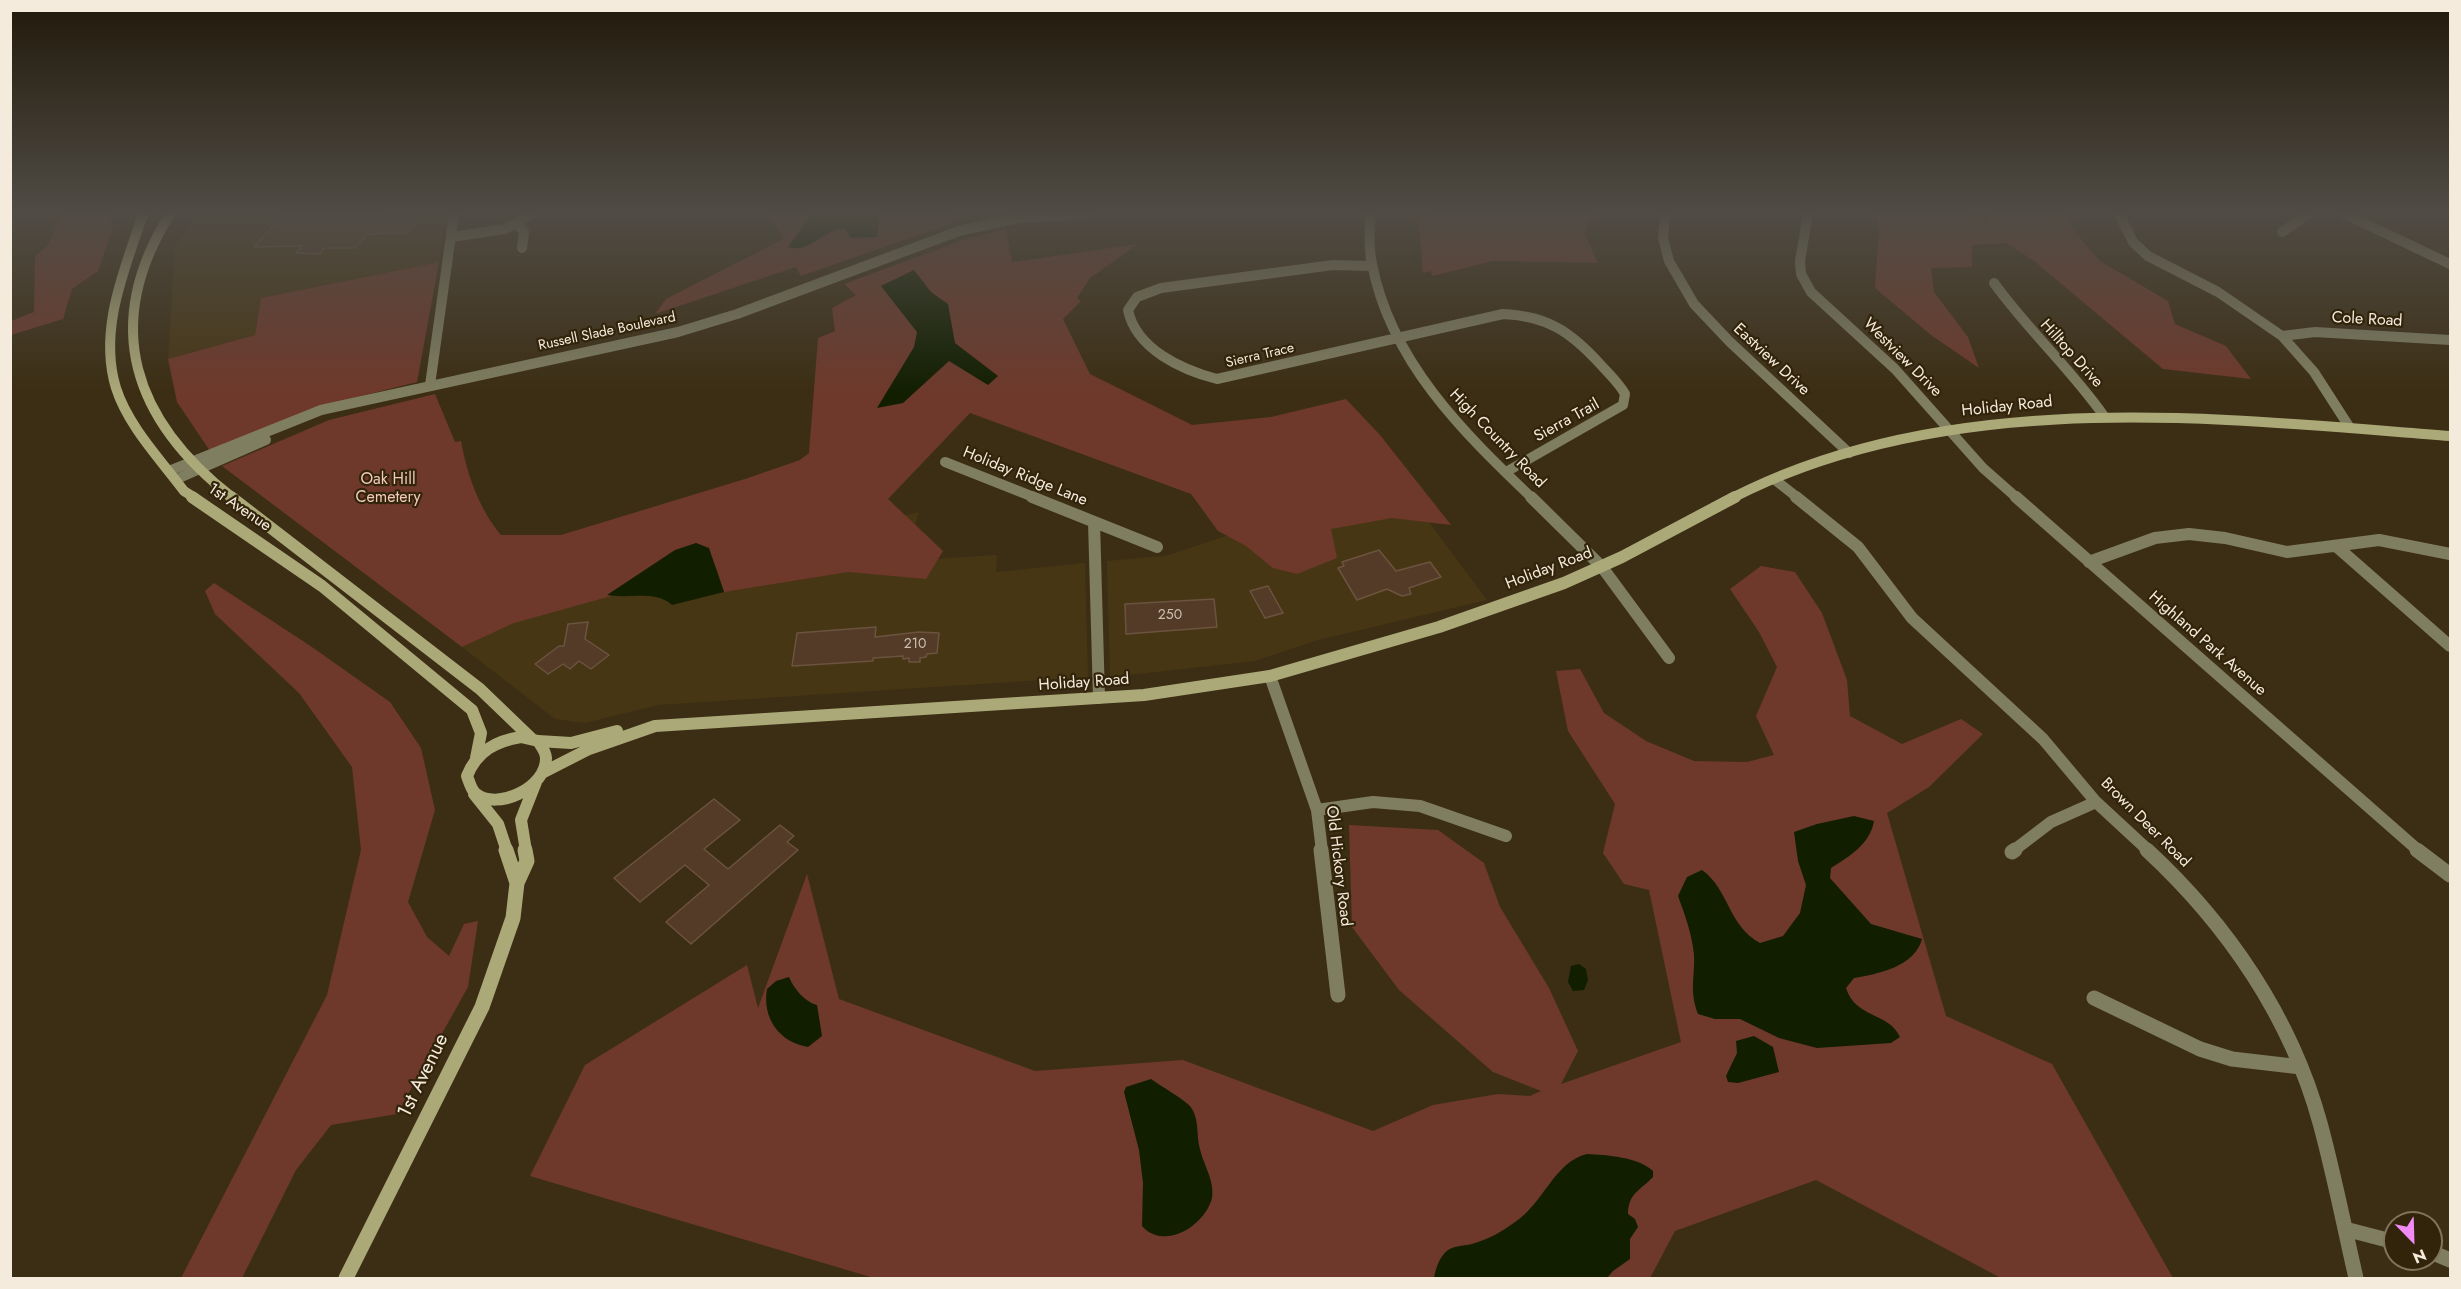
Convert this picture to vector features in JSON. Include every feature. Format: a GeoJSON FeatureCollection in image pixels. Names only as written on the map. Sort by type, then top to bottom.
{"type":"FeatureCollection","features":[{"type":"Feature","properties":{"kind":"main road","name":"1st Avenue"},"geometry":{"type":"LineString","coordinates":[[123,274],[116,296],[110,339],[116,388],[136,427],[184,491],[322,586],[464,702],[478,718],[481,728],[482,738],[476,758]]}},
{"type":"Feature","properties":{"kind":"main road","name":"1st Avenue"},"geometry":{"type":"LineString","coordinates":[[142,274],[134,302],[137,370],[152,408],[195,466],[480,689],[535,740]]}},
{"type":"Feature","properties":{"kind":"main road","name":"Holiday Road"},"geometry":{"type":"LineString","coordinates":[[535,740],[571,743],[633,727],[644,729],[1184,691],[1270,676],[1494,608],[1602,567],[1774,479],[1849,453],[1950,430],[2026,420],[2104,416],[2211,419],[2451,436]]}},
{"type":"Feature","properties":{"kind":"main road","name":"Holiday Road"},"geometry":{"type":"LineString","coordinates":[[539,778],[589,749],[644,729]]}},
{"type":"Feature","properties":{"kind":"main road"},"geometry":{"type":"LineString","coordinates":[[521,737],[535,740],[547,755],[539,778],[526,790],[502,799],[490,799],[472,792],[467,776],[476,758],[496,742],[521,737]]}},
{"type":"Feature","properties":{"kind":"main road","name":"1st Avenue"},"geometry":{"type":"LineString","coordinates":[[346,1278],[482,1007],[513,918],[517,883],[527,861],[521,820],[539,778]]}},
{"type":"Feature","properties":{"kind":"main road","name":"1st Avenue"},"geometry":{"type":"LineString","coordinates":[[472,792],[498,824],[517,883]]}},
{"type":"Feature","properties":{"kind":"street"},"geometry":{"type":"LineString","coordinates":[[430,385],[446,274]]}},
{"type":"Feature","properties":{"kind":"street","name":"Russell Slade Boulevard"},"geometry":{"type":"LineString","coordinates":[[173,475],[336,408],[430,385],[678,332],[789,296],[844,274]]}},
{"type":"Feature","properties":{"kind":"street","name":"Sierra Trace"},"geometry":{"type":"LineString","coordinates":[[1265,274],[1143,292],[1132,298],[1126,306],[1126,315],[1139,338],[1203,376],[1217,379],[1397,338]]}},
{"type":"Feature","properties":{"kind":"street","name":"High Country Road"},"geometry":{"type":"LineString","coordinates":[[1373,274],[1375,285],[1397,338],[1429,389],[1455,420],[1602,567],[1669,658]]}},
{"type":"Feature","properties":{"kind":"street","name":"Eastview Drive"},"geometry":{"type":"LineString","coordinates":[[1677,274],[1691,301],[1713,326],[1849,453]]}},
{"type":"Feature","properties":{"kind":"street","name":"Westview Drive"},"geometry":{"type":"LineString","coordinates":[[1803,274],[1805,284],[1826,307],[1896,369],[1950,430]]}},
{"type":"Feature","properties":{"kind":"street"},"geometry":{"type":"LineString","coordinates":[[2183,274],[2218,292],[2282,336],[2314,372],[2350,428]]}},
{"type":"Feature","properties":{"kind":"street","name":"Hilltop Drive"},"geometry":{"type":"LineString","coordinates":[[1994,283],[2022,321],[2085,389],[2104,416]]}},
{"type":"Feature","properties":{"kind":"street","name":"Sierra Trail"},"geometry":{"type":"LineString","coordinates":[[1397,338],[1503,314],[1529,315],[1556,325],[1570,334],[1621,387],[1625,394],[1623,405],[1617,411],[1506,472]]}},
{"type":"Feature","properties":{"kind":"street","name":"Cole Road"},"geometry":{"type":"LineString","coordinates":[[2282,336],[2315,332],[2451,340]]}},
{"type":"Feature","properties":{"kind":"street","name":"Highland Park Avenue"},"geometry":{"type":"LineString","coordinates":[[1950,430],[1983,468],[2399,836],[2451,875]]}},
{"type":"Feature","properties":{"kind":"street","name":"Holiday Ridge Lane"},"geometry":{"type":"LineString","coordinates":[[945,462],[1157,547]]}},
{"type":"Feature","properties":{"kind":"street","name":"Brown Deer Road"},"geometry":{"type":"LineString","coordinates":[[1774,479],[1858,547],[1912,618],[1959,665],[2043,739],[2096,802],[2164,865],[2220,926],[2267,995],[2301,1067],[2320,1122],[2356,1278]]}},
{"type":"Feature","properties":{"kind":"street","name":"Holiday Ridge Lane"},"geometry":{"type":"LineString","coordinates":[[1094,522],[1099,698]]}},
{"type":"Feature","properties":{"kind":"street"},"geometry":{"type":"LineString","coordinates":[[2089,562],[2171,535],[2215,536],[2287,552],[2379,540],[2451,554]]}},
{"type":"Feature","properties":{"kind":"street"},"geometry":{"type":"LineString","coordinates":[[2336,546],[2398,603],[2451,646]]}},
{"type":"Feature","properties":{"kind":"street","name":"Old Hickory Road"},"geometry":{"type":"LineString","coordinates":[[1270,676],[1317,810],[1338,995]]}},
{"type":"Feature","properties":{"kind":"street"},"geometry":{"type":"LineString","coordinates":[[1317,810],[1373,802],[1420,806],[1506,836]]}},
{"type":"Feature","properties":{"kind":"street"},"geometry":{"type":"LineString","coordinates":[[2012,852],[2043,824],[2064,813],[2096,802]]}},
{"type":"Feature","properties":{"kind":"street"},"geometry":{"type":"LineString","coordinates":[[2094,998],[2200,1049],[2232,1059],[2301,1067]]}},
{"type":"Feature","properties":{"kind":"street"},"geometry":{"type":"LineString","coordinates":[[2345,1229],[2383,1239]]}},
{"type":"Feature","properties":{"kind":"shaded area"},"geometry":{"type":"Polygon","coordinates":[[[173,274],[379,274],[261,298],[255,335],[168,359],[173,274]]]}},
{"type":"Feature","properties":{"kind":"shaded area"},"geometry":{"type":"Polygon","coordinates":[[[905,274],[917,274],[931,292],[948,304],[955,343],[998,376],[988,385],[949,361],[903,403],[877,408],[914,347],[917,332],[881,286],[905,274]]]}},
{"type":"Feature","properties":{"kind":"shaded area"},"geometry":{"type":"Polygon","coordinates":[[[1373,447],[1487,600],[1318,640],[1255,661],[1110,677],[1107,561],[1165,556],[1254,527],[1373,447]]]}},
{"type":"Feature","properties":{"kind":"shaded area"},"geometry":{"type":"Polygon","coordinates":[[[919,512],[904,561],[997,555],[996,572],[1085,563],[1088,677],[658,705],[585,723],[555,719],[462,647],[522,619],[919,512]]]}},
{"type":"Feature","properties":{"kind":"shaded area"},"geometry":{"type":"Polygon","coordinates":[[[696,543],[709,548],[724,592],[672,605],[665,600],[650,596],[607,595],[675,550],[696,543]]]}},
{"type":"Feature","properties":{"kind":"shaded area"},"geometry":{"type":"Polygon","coordinates":[[[1854,816],[1874,821],[1872,829],[1858,849],[1831,868],[1830,878],[1871,924],[1922,939],[1912,956],[1904,962],[1885,971],[1854,978],[1846,988],[1857,1005],[1888,1023],[1900,1037],[1891,1043],[1817,1048],[1779,1038],[1740,1019],[1715,1019],[1698,1014],[1693,991],[1693,947],[1678,896],[1687,877],[1702,870],[1711,878],[1741,927],[1760,943],[1783,936],[1800,913],[1806,885],[1798,861],[1794,832],[1817,824],[1854,816]]]}},
{"type":"Feature","properties":{"kind":"shaded area"},"geometry":{"type":"Polygon","coordinates":[[[1579,964],[1586,969],[1588,980],[1584,990],[1573,991],[1568,982],[1571,966],[1579,964]]]}},
{"type":"Feature","properties":{"kind":"shaded area"},"geometry":{"type":"Polygon","coordinates":[[[789,977],[800,994],[817,1005],[822,1036],[808,1047],[789,1040],[781,1034],[770,1019],[767,1010],[767,989],[776,981],[789,977]]]}},
{"type":"Feature","properties":{"kind":"shaded area"},"geometry":{"type":"Polygon","coordinates":[[[1754,1036],[1773,1047],[1779,1072],[1738,1083],[1728,1082],[1726,1076],[1737,1053],[1736,1041],[1754,1036]]]}},
{"type":"Feature","properties":{"kind":"shaded area"},"geometry":{"type":"Polygon","coordinates":[[[1151,1079],[1189,1105],[1195,1115],[1200,1149],[1212,1185],[1212,1198],[1201,1218],[1193,1226],[1172,1236],[1151,1233],[1142,1226],[1143,1183],[1139,1150],[1124,1092],[1126,1087],[1151,1079]]]}},
{"type":"Feature","properties":{"kind":"shaded area"},"geometry":{"type":"Polygon","coordinates":[[[1587,1154],[1631,1160],[1653,1171],[1653,1177],[1636,1192],[1630,1201],[1628,1214],[1635,1219],[1638,1227],[1630,1239],[1630,1259],[1607,1278],[1434,1278],[1440,1259],[1448,1250],[1485,1239],[1510,1225],[1525,1214],[1566,1165],[1587,1154]]]}},
{"type":"Feature","properties":{"kind":"green space"},"geometry":{"type":"Polygon","coordinates":[[[35,274],[93,274],[72,289],[63,319],[11,335],[11,321],[34,312],[35,274]]]}},
{"type":"Feature","properties":{"kind":"green space"},"geometry":{"type":"Polygon","coordinates":[[[379,274],[437,274],[417,382],[310,409],[210,451],[177,402],[168,359],[255,335],[261,298],[379,274]]]}},
{"type":"Feature","properties":{"kind":"green space"},"geometry":{"type":"Polygon","coordinates":[[[714,274],[775,274],[655,314],[666,299],[714,274]]]}},
{"type":"Feature","properties":{"kind":"green space","name":"Oak Hill Cemetery"},"geometry":{"type":"Polygon","coordinates":[[[871,274],[1095,274],[1090,278],[1077,298],[1081,301],[1063,319],[1090,374],[1192,425],[1271,417],[1346,399],[1380,435],[1451,525],[1392,518],[1331,529],[1337,558],[1297,574],[1273,568],[1246,546],[1218,531],[1191,494],[970,413],[888,499],[943,551],[926,579],[848,572],[724,592],[716,567],[514,623],[462,647],[222,466],[329,420],[435,394],[455,442],[461,441],[470,478],[480,503],[501,535],[561,535],[745,479],[800,460],[809,453],[818,338],[835,331],[832,308],[856,295],[844,284],[871,274]]]}},
{"type":"Feature","properties":{"kind":"green space"},"geometry":{"type":"Polygon","coordinates":[[[1876,274],[1932,274],[1934,292],[1968,337],[1979,368],[1931,335],[1875,288],[1876,274]]]}},
{"type":"Feature","properties":{"kind":"green space"},"geometry":{"type":"Polygon","coordinates":[[[2050,274],[2122,274],[2168,301],[2175,324],[2226,346],[2251,379],[2163,369],[2050,274]]]}},
{"type":"Feature","properties":{"kind":"green space"},"geometry":{"type":"Polygon","coordinates":[[[1761,566],[1795,572],[1822,613],[1847,680],[1850,716],[1902,744],[1961,719],[1983,734],[1929,787],[1887,813],[1946,1016],[2052,1064],[2173,1278],[2001,1278],[1816,1180],[1675,1231],[1650,1278],[874,1278],[530,1176],[585,1065],[747,965],[758,1008],[807,874],[839,999],[1035,1071],[1183,1060],[1373,1131],[1433,1105],[1498,1094],[1530,1096],[1541,1091],[1493,1072],[1399,990],[1352,927],[1349,825],[1438,830],[1484,863],[1500,907],[1549,988],[1578,1051],[1561,1084],[1681,1042],[1649,890],[1624,884],[1603,853],[1615,804],[1568,731],[1556,671],[1580,669],[1604,713],[1646,741],[1694,761],[1747,762],[1774,755],[1756,716],[1777,667],[1759,632],[1730,589],[1761,566]]]}},
{"type":"Feature","properties":{"kind":"green space"},"geometry":{"type":"Polygon","coordinates":[[[214,583],[309,645],[390,702],[421,748],[435,810],[408,902],[427,937],[449,956],[464,924],[478,921],[468,987],[397,1114],[331,1125],[296,1170],[242,1278],[181,1278],[327,995],[361,850],[352,767],[299,693],[215,614],[205,591],[214,583]]]}},
{"type":"Feature","properties":{"kind":"building"},"geometry":{"type":"Polygon","coordinates":[[[1379,550],[1396,571],[1430,562],[1441,577],[1409,588],[1411,594],[1402,596],[1387,589],[1357,600],[1338,568],[1344,566],[1342,562],[1379,550]]]}},
{"type":"Feature","properties":{"kind":"building"},"geometry":{"type":"Polygon","coordinates":[[[1268,586],[1283,613],[1265,618],[1250,591],[1268,586]]]}},
{"type":"Feature","properties":{"kind":"building"},"geometry":{"type":"Polygon","coordinates":[[[1214,599],[1217,627],[1126,634],[1125,604],[1214,599]]]}},
{"type":"Feature","properties":{"kind":"building"},"geometry":{"type":"Polygon","coordinates":[[[588,622],[585,639],[609,655],[591,669],[579,661],[570,669],[563,664],[548,674],[535,664],[559,646],[564,646],[568,624],[588,622]]]}},
{"type":"Feature","properties":{"kind":"building"},"geometry":{"type":"Polygon","coordinates":[[[876,627],[875,637],[919,632],[939,633],[937,653],[927,654],[926,657],[920,658],[920,662],[909,662],[909,658],[903,659],[903,656],[873,658],[873,661],[792,666],[797,633],[876,627]]]}},
{"type":"Feature","properties":{"kind":"building"},"geometry":{"type":"Polygon","coordinates":[[[714,799],[740,820],[704,849],[728,869],[780,825],[794,836],[787,842],[798,850],[691,944],[666,922],[709,885],[685,865],[640,902],[614,878],[714,799]]]}}]}
